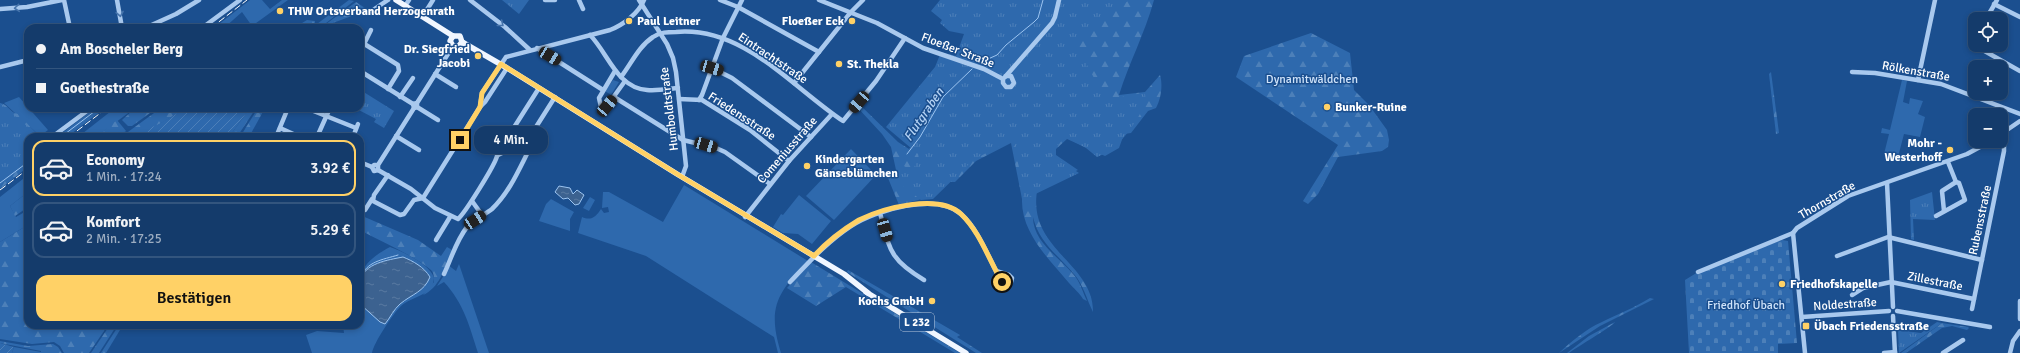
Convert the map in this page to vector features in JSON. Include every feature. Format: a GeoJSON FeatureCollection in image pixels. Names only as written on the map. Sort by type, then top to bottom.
{"type":"FeatureCollection","features":[{"type":"Feature","properties":{"kind":"main road","name":"L 232"},"geometry":{"type":"LineString","coordinates":[[396,0],[453,36],[460,36],[462,42],[555,97],[688,181],[813,257],[844,274],[868,293],[966,353]]}},
{"type":"Feature","properties":{"kind":"main road"},"geometry":{"type":"LineString","coordinates":[[453,36],[450,41],[453,46],[458,47],[462,42]]}},
{"type":"Feature","properties":{"kind":"street"},"geometry":{"type":"LineString","coordinates":[[0,8],[27,7],[63,0],[69,24]]}},
{"type":"Feature","properties":{"kind":"street"},"geometry":{"type":"LineString","coordinates":[[117,0],[121,24]]}},
{"type":"Feature","properties":{"kind":"street"},"geometry":{"type":"LineString","coordinates":[[154,24],[176,14],[199,0]]}},
{"type":"Feature","properties":{"kind":"street"},"geometry":{"type":"LineString","coordinates":[[207,24],[240,0]]}},
{"type":"Feature","properties":{"kind":"street"},"geometry":{"type":"LineString","coordinates":[[373,10],[388,0]]}},
{"type":"Feature","properties":{"kind":"street"},"geometry":{"type":"LineString","coordinates":[[405,6],[409,0]]}},
{"type":"Feature","properties":{"kind":"street"},"geometry":{"type":"LineString","coordinates":[[423,16],[433,0]]}},
{"type":"Feature","properties":{"kind":"street"},"geometry":{"type":"LineString","coordinates":[[470,0],[505,27],[530,50]]}},
{"type":"Feature","properties":{"kind":"street"},"geometry":{"type":"LineString","coordinates":[[544,0],[555,0]]}},
{"type":"Feature","properties":{"kind":"street"},"geometry":{"type":"LineString","coordinates":[[579,0],[583,10]]}},
{"type":"Feature","properties":{"kind":"street"},"geometry":{"type":"LineString","coordinates":[[720,0],[738,7],[819,52]]}},
{"type":"Feature","properties":{"kind":"street"},"geometry":{"type":"LineString","coordinates":[[698,100],[702,95],[723,38],[742,0]]}},
{"type":"Feature","properties":{"kind":"street","name":"Floeßer Straße"},"geometry":{"type":"LineString","coordinates":[[819,0],[851,12],[923,48],[977,66],[1005,78],[1052,23],[1055,18],[1058,0]]}},
{"type":"Feature","properties":{"kind":"street"},"geometry":{"type":"LineString","coordinates":[[794,83],[851,12],[863,0]]}},
{"type":"Feature","properties":{"kind":"street"},"geometry":{"type":"LineString","coordinates":[[1918,80],[1935,0]]}},
{"type":"Feature","properties":{"kind":"street"},"geometry":{"type":"LineString","coordinates":[[480,107],[482,93],[506,57],[618,27],[642,1]]}},
{"type":"Feature","properties":{"kind":"street","name":"Humboldtstraße"},"geometry":{"type":"LineString","coordinates":[[642,1],[673,58],[678,88],[686,166],[682,177]]}},
{"type":"Feature","properties":{"kind":"street"},"geometry":{"type":"LineString","coordinates":[[1990,12],[1996,2],[2020,17]]}},
{"type":"Feature","properties":{"kind":"street"},"geometry":{"type":"LineString","coordinates":[[371,30],[364,44],[398,65],[399,71],[388,88]]}},
{"type":"Feature","properties":{"kind":"street","name":"Eintrachtstraße"},"geometry":{"type":"LineString","coordinates":[[660,33],[694,31],[723,38],[754,55],[794,83],[832,114]]}},
{"type":"Feature","properties":{"kind":"street"},"geometry":{"type":"LineString","coordinates":[[621,77],[640,49],[652,37],[660,33]]}},
{"type":"Feature","properties":{"kind":"street"},"geometry":{"type":"LineString","coordinates":[[590,35],[600,45],[616,71],[625,81],[641,89],[648,90],[678,88]]}},
{"type":"Feature","properties":{"kind":"street","name":"Comeniusstraße"},"geometry":{"type":"LineString","coordinates":[[746,216],[789,161],[832,114],[843,121],[876,81],[905,38]]}},
{"type":"Feature","properties":{"kind":"street"},"geometry":{"type":"LineString","coordinates":[[378,168],[396,136],[453,46]]}},
{"type":"Feature","properties":{"kind":"street"},"geometry":{"type":"LineString","coordinates":[[537,48],[603,90]]}},
{"type":"Feature","properties":{"kind":"street"},"geometry":{"type":"LineString","coordinates":[[1986,52],[2020,71]]}},
{"type":"Feature","properties":{"kind":"street"},"geometry":{"type":"LineString","coordinates":[[0,67],[24,61]]}},
{"type":"Feature","properties":{"kind":"street"},"geometry":{"type":"LineString","coordinates":[[372,199],[400,215],[404,214],[414,200],[423,198],[480,107],[485,102],[507,68]]}},
{"type":"Feature","properties":{"kind":"street"},"geometry":{"type":"LineString","coordinates":[[712,68],[732,78],[810,137]]}},
{"type":"Feature","properties":{"kind":"street"},"geometry":{"type":"LineString","coordinates":[[616,71],[599,98],[601,107],[607,106],[625,81]]}},
{"type":"Feature","properties":{"kind":"street","name":"Rölkenstraße"},"geometry":{"type":"LineString","coordinates":[[1852,72],[1918,80],[1950,87],[2020,114]]}},
{"type":"Feature","properties":{"kind":"street"},"geometry":{"type":"LineString","coordinates":[[364,73],[438,120]]}},
{"type":"Feature","properties":{"kind":"street"},"geometry":{"type":"LineString","coordinates":[[436,74],[456,87]]}},
{"type":"Feature","properties":{"kind":"street"},"geometry":{"type":"LineString","coordinates":[[400,97],[413,78]]}},
{"type":"Feature","properties":{"kind":"street"},"geometry":{"type":"LineString","coordinates":[[364,164],[372,167],[374,165],[450,217],[458,220],[472,201],[498,155],[497,152],[500,145],[505,137],[511,133],[540,88]]}},
{"type":"Feature","properties":{"kind":"street"},"geometry":{"type":"LineString","coordinates":[[444,274],[454,246],[468,225],[491,209],[506,194],[531,143],[536,127],[555,97]]}},
{"type":"Feature","properties":{"kind":"street"},"geometry":{"type":"LineString","coordinates":[[614,97],[683,140],[716,148],[770,184]]}},
{"type":"Feature","properties":{"kind":"street","name":"Friedensstraße"},"geometry":{"type":"LineString","coordinates":[[679,99],[698,100],[750,130],[789,161]]}},
{"type":"Feature","properties":{"kind":"street"},"geometry":{"type":"LineString","coordinates":[[57,133],[86,112]]}},
{"type":"Feature","properties":{"kind":"street"},"geometry":{"type":"LineString","coordinates":[[278,133],[286,112]]}},
{"type":"Feature","properties":{"kind":"street"},"geometry":{"type":"LineString","coordinates":[[316,112],[357,126],[354,133]]}},
{"type":"Feature","properties":{"kind":"street"},"geometry":{"type":"LineString","coordinates":[[319,133],[328,112]]}},
{"type":"Feature","properties":{"kind":"street"},"geometry":{"type":"LineString","coordinates":[[2008,129],[2020,120],[2020,114]]}},
{"type":"Feature","properties":{"kind":"street"},"geometry":{"type":"LineString","coordinates":[[280,128],[291,133]]}},
{"type":"Feature","properties":{"kind":"street"},"geometry":{"type":"LineString","coordinates":[[396,136],[419,150]]}},
{"type":"Feature","properties":{"kind":"street","name":"Thornstraße"},"geometry":{"type":"LineString","coordinates":[[1698,272],[1793,233],[1797,228],[1848,196],[1948,162],[1980,148]]}},
{"type":"Feature","properties":{"kind":"street","name":"Rubensstraße"},"geometry":{"type":"LineString","coordinates":[[1972,309],[2004,148]]}},
{"type":"Feature","properties":{"kind":"street"},"geometry":{"type":"LineString","coordinates":[[1936,216],[1964,200],[1959,183],[1956,182],[1948,162]]}},
{"type":"Feature","properties":{"kind":"street"},"geometry":{"type":"LineString","coordinates":[[365,210],[388,175]]}},
{"type":"Feature","properties":{"kind":"street"},"geometry":{"type":"LineString","coordinates":[[1944,211],[1942,190],[1956,182]]}},
{"type":"Feature","properties":{"kind":"street"},"geometry":{"type":"LineString","coordinates":[[1887,183],[1888,237],[1893,307],[1897,311],[1990,328]]}},
{"type":"Feature","properties":{"kind":"street"},"geometry":{"type":"LineString","coordinates":[[472,201],[482,215]]}},
{"type":"Feature","properties":{"kind":"street"},"geometry":{"type":"LineString","coordinates":[[790,282],[813,257],[850,226],[865,218],[919,203],[935,203],[950,207],[961,214],[970,225],[996,271]]}},
{"type":"Feature","properties":{"kind":"street"},"geometry":{"type":"LineString","coordinates":[[880,213],[892,254],[899,263],[924,280]]}},
{"type":"Feature","properties":{"kind":"street"},"geometry":{"type":"LineString","coordinates":[[436,240],[450,217]]}},
{"type":"Feature","properties":{"kind":"street"},"geometry":{"type":"LineString","coordinates":[[1793,233],[1805,353]]}},
{"type":"Feature","properties":{"kind":"street"},"geometry":{"type":"LineString","coordinates":[[1837,256],[1888,237],[1982,260]]}},
{"type":"Feature","properties":{"kind":"street"},"geometry":{"type":"LineString","coordinates":[[1852,295],[1863,288],[1891,282]]}},
{"type":"Feature","properties":{"kind":"street","name":"Zillestraße"},"geometry":{"type":"LineString","coordinates":[[1891,282],[1974,299]]}},
{"type":"Feature","properties":{"kind":"street"},"geometry":{"type":"LineString","coordinates":[[2020,301],[2020,318]]}},
{"type":"Feature","properties":{"kind":"street"},"geometry":{"type":"LineString","coordinates":[[1884,353],[1895,352],[1893,316],[1889,311],[1893,307]]}},
{"type":"Feature","properties":{"kind":"street","name":"Noldestraße"},"geometry":{"type":"LineString","coordinates":[[1802,317],[1889,311]]}},
{"type":"Feature","properties":{"kind":"street"},"geometry":{"type":"LineString","coordinates":[[1893,316],[1897,311]]}},
{"type":"Feature","properties":{"kind":"street"},"geometry":{"type":"LineString","coordinates":[[2010,353],[2013,341],[2020,331]]}},
{"type":"Feature","properties":{"kind":"street"},"geometry":{"type":"LineString","coordinates":[[1943,353],[1962,340]]}},
{"type":"Feature","properties":{"kind":"green space"},"geometry":{"type":"Polygon","coordinates":[[[250,0],[262,0],[270,9],[282,0],[288,0],[255,24],[251,24],[242,12],[228,24],[219,24],[250,0]]]}},
{"type":"Feature","properties":{"kind":"green space"},"geometry":{"type":"Polygon","coordinates":[[[349,0],[354,1],[325,24],[317,24],[349,0]]]}},
{"type":"Feature","properties":{"kind":"green space"},"geometry":{"type":"Polygon","coordinates":[[[502,0],[529,0],[519,14],[502,0]]]}},
{"type":"Feature","properties":{"kind":"green space"},"geometry":{"type":"Polygon","coordinates":[[[940,0],[1129,0],[1101,21],[1091,25],[1074,41],[1106,100],[1142,93],[1145,94],[1145,100],[1140,115],[1124,138],[1114,148],[1097,157],[1086,148],[1065,137],[1050,154],[1079,173],[1023,200],[1024,191],[1013,139],[973,160],[933,199],[921,200],[891,177],[901,164],[907,168],[914,167],[919,159],[918,154],[886,127],[935,67],[941,52],[956,56],[964,34],[949,31],[940,23],[942,20],[931,11],[940,0]]]}},
{"type":"Feature","properties":{"kind":"green space"},"geometry":{"type":"Polygon","coordinates":[[[1069,0],[1154,0],[1119,95],[1145,92],[1160,75],[1161,83],[1160,96],[1156,108],[1148,111],[1131,133],[1124,134],[1119,148],[1105,156],[1067,139],[1056,149],[1056,155],[1078,170],[1038,186],[1036,207],[1041,225],[1050,240],[1083,280],[1090,295],[1093,312],[1077,278],[1044,241],[1033,217],[1034,226],[1042,242],[1075,277],[1087,301],[1083,299],[1053,265],[1031,234],[1023,211],[1011,143],[976,161],[955,182],[948,182],[922,199],[899,205],[888,178],[896,170],[891,147],[882,134],[858,108],[860,105],[898,142],[909,149],[919,136],[1069,0]]]}},
{"type":"Feature","properties":{"kind":"green space"},"geometry":{"type":"Polygon","coordinates":[[[356,2],[368,10],[330,24],[326,24],[356,2]]]}},
{"type":"Feature","properties":{"kind":"green space"},"geometry":{"type":"Polygon","coordinates":[[[307,20],[315,21],[313,24],[300,24],[307,20]]]}},
{"type":"Feature","properties":{"kind":"green space","name":"Dynamitwäldchen"},"geometry":{"type":"Polygon","coordinates":[[[1311,33],[1350,53],[1354,90],[1369,105],[1387,130],[1389,140],[1388,147],[1382,151],[1338,157],[1318,194],[1308,204],[1303,201],[1338,145],[1236,77],[1244,56],[1311,33]]]}},
{"type":"Feature","properties":{"kind":"green space"},"geometry":{"type":"Polygon","coordinates":[[[1771,72],[1779,133],[1776,134],[1769,74],[1771,72]]]}},
{"type":"Feature","properties":{"kind":"green space"},"geometry":{"type":"Polygon","coordinates":[[[613,80],[619,82],[611,95],[605,91],[613,80]]]}},
{"type":"Feature","properties":{"kind":"green space"},"geometry":{"type":"Polygon","coordinates":[[[1902,80],[1907,81],[1903,102],[1909,104],[1910,98],[1923,101],[1918,114],[1925,117],[1920,137],[1904,134],[1898,157],[1884,154],[1889,134],[1881,133],[1882,128],[1890,130],[1902,80]]]}},
{"type":"Feature","properties":{"kind":"green space"},"geometry":{"type":"Polygon","coordinates":[[[364,92],[394,111],[384,128],[374,122],[376,119],[363,112],[364,112],[364,92]]]}},
{"type":"Feature","properties":{"kind":"green space"},"geometry":{"type":"Polygon","coordinates":[[[19,97],[24,103],[24,112],[32,112],[48,130],[44,133],[37,133],[4,103],[19,97]]]}},
{"type":"Feature","properties":{"kind":"green space"},"geometry":{"type":"Polygon","coordinates":[[[0,103],[18,114],[36,133],[24,133],[24,170],[0,189],[0,103]]]}},
{"type":"Feature","properties":{"kind":"green space"},"geometry":{"type":"Polygon","coordinates":[[[0,103],[35,133],[24,133],[24,157],[0,176],[0,103]]]}},
{"type":"Feature","properties":{"kind":"green space"},"geometry":{"type":"Polygon","coordinates":[[[90,112],[100,112],[72,133],[62,133],[90,112]]]}},
{"type":"Feature","properties":{"kind":"green space"},"geometry":{"type":"Polygon","coordinates":[[[110,112],[130,112],[101,133],[83,133],[110,112]]]}},
{"type":"Feature","properties":{"kind":"green space"},"geometry":{"type":"Polygon","coordinates":[[[131,112],[151,112],[132,126],[128,126],[122,120],[131,112]]]}},
{"type":"Feature","properties":{"kind":"green space"},"geometry":{"type":"Polygon","coordinates":[[[155,112],[179,112],[147,131],[141,133],[127,133],[155,112]]]}},
{"type":"Feature","properties":{"kind":"green space"},"geometry":{"type":"Polygon","coordinates":[[[179,112],[247,112],[232,133],[139,133],[159,124],[179,112]]]}},
{"type":"Feature","properties":{"kind":"green space"},"geometry":{"type":"Polygon","coordinates":[[[247,112],[253,112],[240,133],[232,133],[247,112]]]}},
{"type":"Feature","properties":{"kind":"green space"},"geometry":{"type":"Polygon","coordinates":[[[256,112],[263,112],[251,133],[242,133],[256,112]]]}},
{"type":"Feature","properties":{"kind":"green space"},"geometry":{"type":"Polygon","coordinates":[[[117,120],[126,131],[123,133],[101,133],[117,120]]]}},
{"type":"Feature","properties":{"kind":"green space"},"geometry":{"type":"Polygon","coordinates":[[[851,149],[876,175],[834,220],[806,196],[851,149]]]}},
{"type":"Feature","properties":{"kind":"green space"},"geometry":{"type":"Polygon","coordinates":[[[24,178],[24,195],[10,206],[16,217],[24,212],[24,227],[0,242],[0,197],[24,178]]]}},
{"type":"Feature","properties":{"kind":"green space"},"geometry":{"type":"Polygon","coordinates":[[[684,185],[808,261],[797,272],[782,292],[778,302],[775,313],[775,324],[781,353],[778,353],[774,337],[646,256],[578,233],[582,217],[588,219],[593,218],[601,209],[604,213],[609,212],[608,207],[602,208],[603,192],[609,192],[663,222],[684,185]]]}},
{"type":"Feature","properties":{"kind":"green space"},"geometry":{"type":"Polygon","coordinates":[[[1932,192],[1935,220],[1913,219],[1914,240],[1911,239],[1910,200],[1932,192]]]}},
{"type":"Feature","properties":{"kind":"green space"},"geometry":{"type":"Polygon","coordinates":[[[24,195],[24,210],[15,216],[10,206],[24,195]]]}},
{"type":"Feature","properties":{"kind":"green space"},"geometry":{"type":"Polygon","coordinates":[[[799,195],[831,221],[812,244],[798,234],[783,233],[773,227],[781,214],[783,215],[799,195]]]}},
{"type":"Feature","properties":{"kind":"green space"},"geometry":{"type":"Polygon","coordinates":[[[590,197],[595,200],[589,211],[583,208],[590,197]]]}},
{"type":"Feature","properties":{"kind":"green space"},"geometry":{"type":"Polygon","coordinates":[[[551,199],[574,212],[570,219],[570,231],[539,221],[546,204],[551,199]]]}},
{"type":"Feature","properties":{"kind":"green space"},"geometry":{"type":"Polygon","coordinates":[[[364,217],[418,240],[441,256],[447,247],[452,250],[442,276],[429,292],[423,295],[434,282],[434,275],[431,270],[405,253],[364,232],[364,217]]]}},
{"type":"Feature","properties":{"kind":"green space"},"geometry":{"type":"Polygon","coordinates":[[[24,227],[24,329],[105,329],[89,353],[64,353],[60,346],[54,342],[32,344],[0,339],[0,242],[24,227]]]}},
{"type":"Feature","properties":{"kind":"green space","name":"Friedhof Übach"},"geometry":{"type":"Polygon","coordinates":[[[1782,240],[1788,241],[1797,343],[1778,344],[1778,353],[1689,353],[1685,280],[1698,272],[1782,240]]]}},
{"type":"Feature","properties":{"kind":"green space"},"geometry":{"type":"Polygon","coordinates":[[[390,247],[408,255],[428,268],[434,278],[433,284],[426,292],[401,306],[393,315],[376,342],[372,353],[312,353],[306,335],[317,331],[344,333],[344,329],[364,329],[364,268],[377,255],[390,247]]]}},
{"type":"Feature","properties":{"kind":"green space"},"geometry":{"type":"Polygon","coordinates":[[[811,262],[960,353],[955,353],[846,287],[816,306],[787,288],[811,262]]]}},
{"type":"Feature","properties":{"kind":"green space"},"geometry":{"type":"Polygon","coordinates":[[[459,264],[489,353],[478,353],[465,315],[456,298],[444,282],[437,286],[446,272],[448,265],[456,271],[459,264]]]}},
{"type":"Feature","properties":{"kind":"green space"},"geometry":{"type":"Polygon","coordinates":[[[848,270],[960,335],[957,337],[982,353],[976,353],[847,272],[848,270]]]}},
{"type":"Feature","properties":{"kind":"green space"},"geometry":{"type":"Polygon","coordinates":[[[1650,298],[1654,299],[1600,326],[1559,353],[1590,328],[1650,298]]]}},
{"type":"Feature","properties":{"kind":"green space"},"geometry":{"type":"Polygon","coordinates":[[[1615,322],[1602,332],[1567,353],[1589,336],[1615,322]]]}},
{"type":"Feature","properties":{"kind":"green space"},"geometry":{"type":"Polygon","coordinates":[[[1937,322],[1942,323],[1899,353],[1898,330],[1921,333],[1937,322]]]}},
{"type":"Feature","properties":{"kind":"green space"},"geometry":{"type":"Polygon","coordinates":[[[1942,323],[1969,328],[1967,330],[1952,326],[1942,328],[1906,353],[1901,353],[1942,323]]]}},
{"type":"Feature","properties":{"kind":"green space"},"geometry":{"type":"Polygon","coordinates":[[[107,329],[114,329],[99,353],[91,353],[107,329]]]}},
{"type":"Feature","properties":{"kind":"green space"},"geometry":{"type":"Polygon","coordinates":[[[116,329],[121,329],[106,353],[101,353],[116,329]]]}},
{"type":"Feature","properties":{"kind":"green space"},"geometry":{"type":"Polygon","coordinates":[[[0,341],[28,346],[53,344],[58,347],[62,353],[41,353],[41,351],[0,343],[0,341]]]}},
{"type":"Feature","properties":{"kind":"green space"},"geometry":{"type":"Polygon","coordinates":[[[0,343],[14,347],[12,353],[0,353],[0,343]]]}},
{"type":"Feature","properties":{"kind":"green space"},"geometry":{"type":"Polygon","coordinates":[[[14,347],[41,352],[41,353],[12,353],[14,347]]]}},
{"type":"Feature","properties":{"kind":"water"},"geometry":{"type":"Polygon","coordinates":[[[559,186],[570,188],[573,194],[577,190],[584,195],[579,204],[575,205],[568,198],[563,199],[555,192],[559,186]]]}},
{"type":"Feature","properties":{"kind":"water"},"geometry":{"type":"Polygon","coordinates":[[[403,257],[411,260],[425,270],[430,277],[421,289],[398,306],[385,324],[380,322],[364,308],[364,272],[371,266],[384,261],[403,257]]]}},
{"type":"Feature","properties":{"kind":"waterway","name":"Flutgraben"},"geometry":{"type":"LineString","coordinates":[[979,63],[997,55],[1006,45],[1034,22],[1038,18],[1043,0]]}},
{"type":"Feature","properties":{"kind":"waterway","name":"Flutgraben"},"geometry":{"type":"LineString","coordinates":[[907,154],[920,137],[943,97],[972,69]]}},
{"type":"Feature","properties":{"kind":"waterway"},"geometry":{"type":"LineString","coordinates":[[66,133],[94,112]]}},
{"type":"Feature","properties":{"kind":"waterway"},"geometry":{"type":"LineString","coordinates":[[0,183],[24,165]]}},
{"type":"Feature","properties":{"kind":"waterway"},"geometry":{"type":"LineString","coordinates":[[364,271],[376,262],[398,255]]}},
{"type":"Feature","properties":{"kind":"railway"},"geometry":{"type":"LineString","coordinates":[[216,24],[247,0]]}},
{"type":"Feature","properties":{"kind":"railway"},"geometry":{"type":"LineString","coordinates":[[74,133],[102,112]]}},
{"type":"Feature","properties":{"kind":"railway"},"geometry":{"type":"LineString","coordinates":[[0,190],[24,172]]}},
{"type":"Feature","properties":{"kind":"place","name":"THW Ortsverband Herzogenrath"},"geometry":{"type":"Point","coordinates":[280,11]}},
{"type":"Feature","properties":{"kind":"place","name":"Paul Leitner"},"geometry":{"type":"Point","coordinates":[629,21]}},
{"type":"Feature","properties":{"kind":"place","name":"Floeßer Eck"},"geometry":{"type":"Point","coordinates":[852,21]}},
{"type":"Feature","properties":{"kind":"place","name":"Dr. Siegfried Jacobi"},"geometry":{"type":"Point","coordinates":[478,56]}},
{"type":"Feature","properties":{"kind":"place","name":"St. Thekla"},"geometry":{"type":"Point","coordinates":[839,64]}},
{"type":"Feature","properties":{"kind":"place","name":"Bunker-Ruine"},"geometry":{"type":"Point","coordinates":[1327,107]}},
{"type":"Feature","properties":{"kind":"place","name":"Mohr - Westerhoff"},"geometry":{"type":"Point","coordinates":[1950,150]}},
{"type":"Feature","properties":{"kind":"place","name":"Kindergarten Gänseblümchen"},"geometry":{"type":"Point","coordinates":[807,166]}},
{"type":"Feature","properties":{"kind":"place","name":"Friedhofskapelle"},"geometry":{"type":"Point","coordinates":[1782,284]}},
{"type":"Feature","properties":{"kind":"place","name":"Kochs GmbH"},"geometry":{"type":"Point","coordinates":[932,301]}},
{"type":"Feature","properties":{"kind":"place","name":"Übach Friedensstraße"},"geometry":{"type":"Point","coordinates":[1806,326]}},
{"type":"Feature","properties":{"kind":"route"},"geometry":{"type":"LineString","coordinates":[[460,140],[480,107],[479,102],[482,93],[501,64],[621,139],[630,143],[688,181],[814,256],[850,226],[860,220],[872,215],[907,206],[930,202],[943,204],[961,214],[983,246],[1002,282]]}}]}
